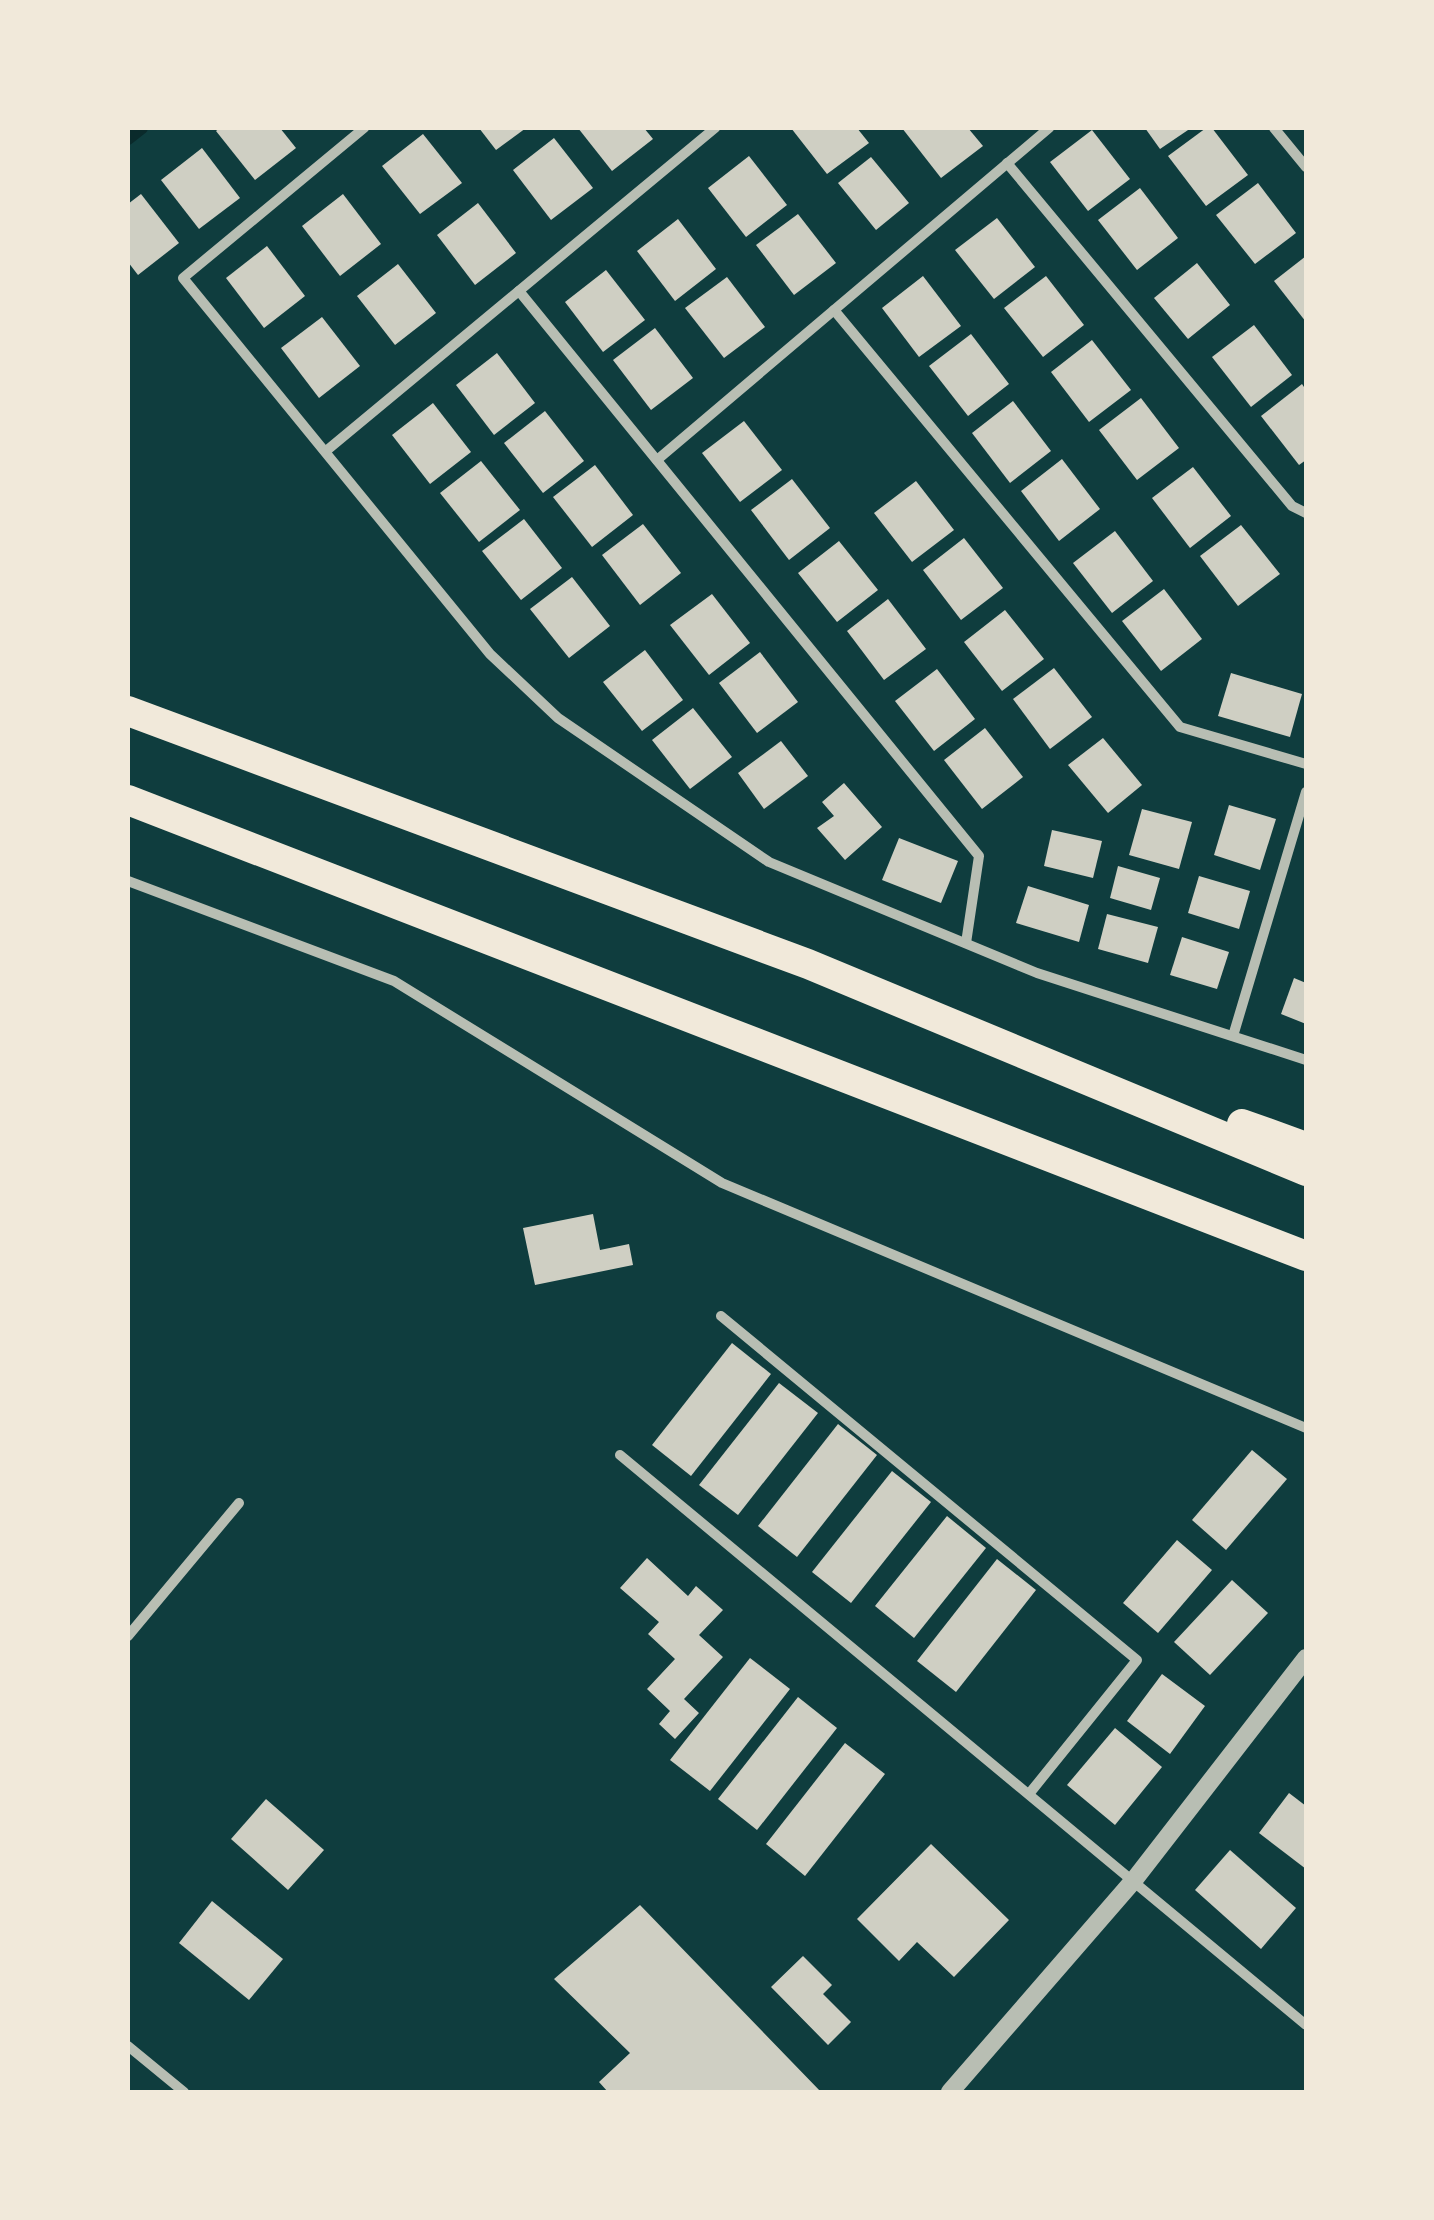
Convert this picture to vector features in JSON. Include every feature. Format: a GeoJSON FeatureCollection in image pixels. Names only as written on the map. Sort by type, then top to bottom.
{"type":"FeatureCollection","features":[{"type":"Feature","properties":{"kind":"highway"},"geometry":{"type":"LineString","coordinates":[[128,711],[1306,1147]]}},
{"type":"Feature","properties":{"kind":"highway"},"geometry":{"type":"LineString","coordinates":[[128,800],[1306,1256]]}},
{"type":"Feature","properties":{"kind":"highway"},"geometry":{"type":"LineString","coordinates":[[808,964],[1306,1171]]}},
{"type":"Feature","properties":{"kind":"street"},"geometry":{"type":"LineString","coordinates":[[364,128],[183,278],[490,654],[558,718],[769,862],[1037,973],[1306,1060]]}},
{"type":"Feature","properties":{"kind":"street"},"geometry":{"type":"LineString","coordinates":[[326,451],[715,128]]}},
{"type":"Feature","properties":{"kind":"street"},"geometry":{"type":"LineString","coordinates":[[657,460],[1049,128]]}},
{"type":"Feature","properties":{"kind":"street"},"geometry":{"type":"LineString","coordinates":[[1274,128],[1306,166]]}},
{"type":"Feature","properties":{"kind":"street"},"geometry":{"type":"LineString","coordinates":[[1007,163],[1292,506],[1306,514]]}},
{"type":"Feature","properties":{"kind":"street"},"geometry":{"type":"LineString","coordinates":[[519,291],[979,856],[966,943]]}},
{"type":"Feature","properties":{"kind":"street"},"geometry":{"type":"LineString","coordinates":[[834,310],[1180,727],[1306,764]]}},
{"type":"Feature","properties":{"kind":"street"},"geometry":{"type":"LineString","coordinates":[[1233,1036],[1306,792]]}},
{"type":"Feature","properties":{"kind":"street"},"geometry":{"type":"LineString","coordinates":[[128,882],[394,980],[722,1183],[1306,1428]]}},
{"type":"Feature","properties":{"kind":"street"},"geometry":{"type":"LineString","coordinates":[[721,1316],[1137,1660],[1030,1794]]}},
{"type":"Feature","properties":{"kind":"street"},"geometry":{"type":"LineString","coordinates":[[620,1455],[1306,2025]]}},
{"type":"Feature","properties":{"kind":"street"},"geometry":{"type":"LineString","coordinates":[[128,1636],[238,1503]]}},
{"type":"Feature","properties":{"kind":"street"},"geometry":{"type":"LineString","coordinates":[[950,2092],[1134,1880],[1306,1658]]}},
{"type":"Feature","properties":{"kind":"street"},"geometry":{"type":"LineString","coordinates":[[128,2046],[184,2092]]}},
{"type":"Feature","properties":{"kind":"building"},"geometry":{"type":"Polygon","coordinates":[[[280,128],[296,148],[255,180],[216,131],[280,128]]]}},
{"type":"Feature","properties":{"kind":"building"},"geometry":{"type":"Polygon","coordinates":[[[479,128],[526,128],[496,150],[479,128]]]}},
{"type":"Feature","properties":{"kind":"building"},"geometry":{"type":"Polygon","coordinates":[[[578,128],[644,128],[653,139],[612,171],[578,128]]]}},
{"type":"Feature","properties":{"kind":"building"},"geometry":{"type":"Polygon","coordinates":[[[791,128],[857,128],[869,143],[827,174],[791,128]]]}},
{"type":"Feature","properties":{"kind":"building"},"geometry":{"type":"Polygon","coordinates":[[[902,128],[968,128],[983,146],[941,178],[902,128]]]}},
{"type":"Feature","properties":{"kind":"building"},"geometry":{"type":"Polygon","coordinates":[[[1145,128],[1191,128],[1160,149],[1145,128]]]}},
{"type":"Feature","properties":{"kind":"building"},"geometry":{"type":"Polygon","coordinates":[[[1206,128],[1212,128],[1248,175],[1206,206],[1168,156],[1206,128]]]}},
{"type":"Feature","properties":{"kind":"building"},"geometry":{"type":"Polygon","coordinates":[[[1092,130],[1130,179],[1088,211],[1050,162],[1092,130]]]}},
{"type":"Feature","properties":{"kind":"building"},"geometry":{"type":"Polygon","coordinates":[[[423,134],[462,183],[420,214],[382,166],[423,134]]]}},
{"type":"Feature","properties":{"kind":"building"},"geometry":{"type":"Polygon","coordinates":[[[554,138],[593,188],[551,220],[513,170],[554,138]]]}},
{"type":"Feature","properties":{"kind":"building"},"geometry":{"type":"Polygon","coordinates":[[[202,148],[240,198],[199,229],[161,180],[202,148]]]}},
{"type":"Feature","properties":{"kind":"building"},"geometry":{"type":"Polygon","coordinates":[[[749,156],[787,205],[746,237],[708,188],[749,156]]]}},
{"type":"Feature","properties":{"kind":"building"},"geometry":{"type":"Polygon","coordinates":[[[871,157],[909,203],[876,230],[838,183],[871,157]]]}},
{"type":"Feature","properties":{"kind":"building"},"geometry":{"type":"Polygon","coordinates":[[[1258,183],[1296,233],[1255,264],[1216,215],[1258,183]]]}},
{"type":"Feature","properties":{"kind":"building"},"geometry":{"type":"Polygon","coordinates":[[[1140,188],[1178,238],[1137,270],[1098,220],[1140,188]]]}},
{"type":"Feature","properties":{"kind":"building"},"geometry":{"type":"Polygon","coordinates":[[[141,194],[179,243],[138,275],[128,262],[128,204],[141,194]]]}},
{"type":"Feature","properties":{"kind":"building"},"geometry":{"type":"Polygon","coordinates":[[[343,194],[381,244],[340,276],[302,226],[343,194]]]}},
{"type":"Feature","properties":{"kind":"building"},"geometry":{"type":"Polygon","coordinates":[[[478,203],[516,253],[475,285],[437,235],[478,203]]]}},
{"type":"Feature","properties":{"kind":"building"},"geometry":{"type":"Polygon","coordinates":[[[798,214],[836,263],[794,295],[756,245],[798,214]]]}},
{"type":"Feature","properties":{"kind":"building"},"geometry":{"type":"Polygon","coordinates":[[[997,218],[1035,267],[994,299],[955,250],[997,218]]]}},
{"type":"Feature","properties":{"kind":"building"},"geometry":{"type":"Polygon","coordinates":[[[678,219],[716,269],[675,301],[637,251],[678,219]]]}},
{"type":"Feature","properties":{"kind":"building"},"geometry":{"type":"Polygon","coordinates":[[[267,246],[305,296],[264,328],[226,278],[267,246]]]}},
{"type":"Feature","properties":{"kind":"building"},"geometry":{"type":"Polygon","coordinates":[[[1306,256],[1306,322],[1274,281],[1306,256]]]}},
{"type":"Feature","properties":{"kind":"building"},"geometry":{"type":"Polygon","coordinates":[[[1197,263],[1230,305],[1188,339],[1154,298],[1197,263]]]}},
{"type":"Feature","properties":{"kind":"building"},"geometry":{"type":"Polygon","coordinates":[[[398,264],[436,313],[395,345],[357,296],[398,264]]]}},
{"type":"Feature","properties":{"kind":"building"},"geometry":{"type":"Polygon","coordinates":[[[606,270],[645,320],[603,352],[565,302],[606,270]]]}},
{"type":"Feature","properties":{"kind":"building"},"geometry":{"type":"Polygon","coordinates":[[[923,276],[961,326],[919,357],[882,308],[923,276]]]}},
{"type":"Feature","properties":{"kind":"building"},"geometry":{"type":"Polygon","coordinates":[[[1046,276],[1084,325],[1043,357],[1004,308],[1046,276]]]}},
{"type":"Feature","properties":{"kind":"building"},"geometry":{"type":"Polygon","coordinates":[[[727,277],[765,327],[724,358],[685,308],[727,277]]]}},
{"type":"Feature","properties":{"kind":"building"},"geometry":{"type":"Polygon","coordinates":[[[322,317],[360,366],[319,398],[281,348],[322,317]]]}},
{"type":"Feature","properties":{"kind":"building"},"geometry":{"type":"Polygon","coordinates":[[[1254,325],[1292,375],[1251,407],[1212,357],[1254,325]]]}},
{"type":"Feature","properties":{"kind":"building"},"geometry":{"type":"Polygon","coordinates":[[[655,328],[693,378],[651,410],[613,360],[655,328]]]}},
{"type":"Feature","properties":{"kind":"building"},"geometry":{"type":"Polygon","coordinates":[[[971,334],[1009,384],[968,416],[929,366],[971,334]]]}},
{"type":"Feature","properties":{"kind":"building"},"geometry":{"type":"Polygon","coordinates":[[[1092,340],[1131,390],[1089,422],[1051,372],[1092,340]]]}},
{"type":"Feature","properties":{"kind":"building"},"geometry":{"type":"Polygon","coordinates":[[[497,353],[535,403],[494,435],[456,385],[497,353]]]}},
{"type":"Feature","properties":{"kind":"building"},"geometry":{"type":"Polygon","coordinates":[[[1302,384],[1306,390],[1306,460],[1299,465],[1261,416],[1302,384]]]}},
{"type":"Feature","properties":{"kind":"building"},"geometry":{"type":"Polygon","coordinates":[[[1141,398],[1179,448],[1137,480],[1099,430],[1141,398]]]}},
{"type":"Feature","properties":{"kind":"building"},"geometry":{"type":"Polygon","coordinates":[[[1013,401],[1051,451],[1010,483],[972,433],[1013,401]]]}},
{"type":"Feature","properties":{"kind":"building"},"geometry":{"type":"Polygon","coordinates":[[[433,403],[471,452],[430,484],[392,435],[433,403]]]}},
{"type":"Feature","properties":{"kind":"building"},"geometry":{"type":"Polygon","coordinates":[[[545,411],[584,461],[543,493],[504,443],[545,411]]]}},
{"type":"Feature","properties":{"kind":"building"},"geometry":{"type":"Polygon","coordinates":[[[744,421],[782,470],[740,502],[702,453],[744,421]]]}},
{"type":"Feature","properties":{"kind":"building"},"geometry":{"type":"Polygon","coordinates":[[[1062,459],[1100,509],[1059,541],[1021,491],[1062,459]]]}},
{"type":"Feature","properties":{"kind":"building"},"geometry":{"type":"Polygon","coordinates":[[[481,461],[520,510],[479,542],[440,493],[481,461]]]}},
{"type":"Feature","properties":{"kind":"building"},"geometry":{"type":"Polygon","coordinates":[[[595,465],[633,515],[592,547],[553,497],[595,465]]]}},
{"type":"Feature","properties":{"kind":"building"},"geometry":{"type":"Polygon","coordinates":[[[1193,467],[1231,516],[1190,548],[1152,498],[1193,467]]]}},
{"type":"Feature","properties":{"kind":"building"},"geometry":{"type":"Polygon","coordinates":[[[792,479],[830,528],[789,560],[751,510],[792,479]]]}},
{"type":"Feature","properties":{"kind":"building"},"geometry":{"type":"Polygon","coordinates":[[[916,481],[954,530],[912,562],[874,513],[916,481]]]}},
{"type":"Feature","properties":{"kind":"building"},"geometry":{"type":"Polygon","coordinates":[[[524,519],[562,568],[521,600],[482,551],[524,519]]]}},
{"type":"Feature","properties":{"kind":"building"},"geometry":{"type":"Polygon","coordinates":[[[643,524],[681,573],[640,605],[602,555],[643,524]]]}},
{"type":"Feature","properties":{"kind":"building"},"geometry":{"type":"Polygon","coordinates":[[[1241,525],[1280,574],[1238,606],[1200,556],[1241,525]]]}},
{"type":"Feature","properties":{"kind":"building"},"geometry":{"type":"Polygon","coordinates":[[[1115,531],[1153,581],[1112,613],[1073,563],[1115,531]]]}},
{"type":"Feature","properties":{"kind":"building"},"geometry":{"type":"Polygon","coordinates":[[[964,538],[1003,588],[961,620],[923,570],[964,538]]]}},
{"type":"Feature","properties":{"kind":"building"},"geometry":{"type":"Polygon","coordinates":[[[839,541],[878,590],[837,622],[798,573],[839,541]]]}},
{"type":"Feature","properties":{"kind":"building"},"geometry":{"type":"Polygon","coordinates":[[[572,577],[610,626],[569,658],[530,609],[572,577]]]}},
{"type":"Feature","properties":{"kind":"building"},"geometry":{"type":"Polygon","coordinates":[[[1164,589],[1202,639],[1161,671],[1122,621],[1164,589]]]}},
{"type":"Feature","properties":{"kind":"building"},"geometry":{"type":"Polygon","coordinates":[[[712,594],[750,643],[709,675],[670,625],[712,594]]]}},
{"type":"Feature","properties":{"kind":"building"},"geometry":{"type":"Polygon","coordinates":[[[888,599],[926,649],[884,680],[847,631],[888,599]]]}},
{"type":"Feature","properties":{"kind":"building"},"geometry":{"type":"Polygon","coordinates":[[[1005,610],[1044,659],[1002,691],[964,642],[1005,610]]]}},
{"type":"Feature","properties":{"kind":"building"},"geometry":{"type":"Polygon","coordinates":[[[645,650],[683,700],[642,731],[603,682],[645,650]]]}},
{"type":"Feature","properties":{"kind":"building"},"geometry":{"type":"Polygon","coordinates":[[[760,652],[798,702],[757,733],[719,683],[760,652]]]}},
{"type":"Feature","properties":{"kind":"building"},"geometry":{"type":"Polygon","coordinates":[[[1054,668],[1092,717],[1050,749],[1013,699],[1054,668]]]}},
{"type":"Feature","properties":{"kind":"building"},"geometry":{"type":"Polygon","coordinates":[[[937,669],[975,719],[934,751],[895,701],[937,669]]]}},
{"type":"Feature","properties":{"kind":"building"},"geometry":{"type":"Polygon","coordinates":[[[1231,673],[1302,694],[1290,737],[1218,716],[1231,673]]]}},
{"type":"Feature","properties":{"kind":"building"},"geometry":{"type":"Polygon","coordinates":[[[693,708],[732,757],[690,789],[652,740],[693,708]]]}},
{"type":"Feature","properties":{"kind":"building"},"geometry":{"type":"Polygon","coordinates":[[[985,728],[1023,777],[982,809],[944,760],[985,728]]]}},
{"type":"Feature","properties":{"kind":"building"},"geometry":{"type":"Polygon","coordinates":[[[1103,738],[1142,785],[1108,813],[1068,765],[1103,738]]]}},
{"type":"Feature","properties":{"kind":"building"},"geometry":{"type":"Polygon","coordinates":[[[781,741],[808,776],[764,809],[738,773],[781,741]]]}},
{"type":"Feature","properties":{"kind":"building"},"geometry":{"type":"Polygon","coordinates":[[[844,783],[882,827],[845,860],[817,828],[834,816],[822,802],[844,783]]]}},
{"type":"Feature","properties":{"kind":"building"},"geometry":{"type":"Polygon","coordinates":[[[1229,805],[1276,819],[1260,870],[1214,855],[1229,805]]]}},
{"type":"Feature","properties":{"kind":"building"},"geometry":{"type":"Polygon","coordinates":[[[1142,809],[1192,822],[1179,869],[1129,855],[1142,809]]]}},
{"type":"Feature","properties":{"kind":"building"},"geometry":{"type":"Polygon","coordinates":[[[1052,830],[1102,841],[1093,878],[1044,866],[1052,830]]]}},
{"type":"Feature","properties":{"kind":"building"},"geometry":{"type":"Polygon","coordinates":[[[899,838],[958,861],[941,903],[882,880],[899,838]]]}},
{"type":"Feature","properties":{"kind":"building"},"geometry":{"type":"Polygon","coordinates":[[[1118,866],[1160,878],[1151,910],[1110,898],[1118,866]]]}},
{"type":"Feature","properties":{"kind":"building"},"geometry":{"type":"Polygon","coordinates":[[[1199,876],[1250,891],[1239,929],[1188,913],[1199,876]]]}},
{"type":"Feature","properties":{"kind":"building"},"geometry":{"type":"Polygon","coordinates":[[[1028,886],[1089,905],[1079,942],[1016,923],[1028,886]]]}},
{"type":"Feature","properties":{"kind":"building"},"geometry":{"type":"Polygon","coordinates":[[[1107,914],[1158,927],[1148,963],[1098,949],[1107,914]]]}},
{"type":"Feature","properties":{"kind":"building"},"geometry":{"type":"Polygon","coordinates":[[[1182,937],[1229,952],[1217,989],[1170,975],[1182,937]]]}},
{"type":"Feature","properties":{"kind":"building"},"geometry":{"type":"Polygon","coordinates":[[[1294,978],[1306,983],[1306,1024],[1281,1014],[1294,978]]]}},
{"type":"Feature","properties":{"kind":"building"},"geometry":{"type":"Polygon","coordinates":[[[593,1214],[600,1250],[629,1244],[633,1265],[535,1285],[523,1228],[593,1214]]]}},
{"type":"Feature","properties":{"kind":"building"},"geometry":{"type":"Polygon","coordinates":[[[732,1343],[771,1374],[691,1476],[652,1445],[732,1343]]]}},
{"type":"Feature","properties":{"kind":"building"},"geometry":{"type":"Polygon","coordinates":[[[779,1383],[818,1413],[738,1515],[699,1485],[779,1383]]]}},
{"type":"Feature","properties":{"kind":"building"},"geometry":{"type":"Polygon","coordinates":[[[838,1424],[877,1455],[797,1557],[758,1526],[838,1424]]]}},
{"type":"Feature","properties":{"kind":"building"},"geometry":{"type":"Polygon","coordinates":[[[1252,1450],[1287,1479],[1226,1550],[1192,1520],[1252,1450]]]}},
{"type":"Feature","properties":{"kind":"building"},"geometry":{"type":"Polygon","coordinates":[[[892,1471],[931,1502],[851,1603],[812,1572],[892,1471]]]}},
{"type":"Feature","properties":{"kind":"building"},"geometry":{"type":"Polygon","coordinates":[[[947,1516],[986,1548],[914,1638],[875,1606],[947,1516]]]}},
{"type":"Feature","properties":{"kind":"building"},"geometry":{"type":"Polygon","coordinates":[[[1177,1540],[1212,1570],[1158,1633],[1123,1603],[1177,1540]]]}},
{"type":"Feature","properties":{"kind":"building"},"geometry":{"type":"Polygon","coordinates":[[[647,1558],[688,1596],[696,1586],[723,1610],[699,1635],[723,1657],[684,1699],[699,1713],[675,1739],[659,1724],[670,1711],[647,1689],[675,1659],[648,1634],[659,1622],[620,1588],[647,1558]]]}},
{"type":"Feature","properties":{"kind":"building"},"geometry":{"type":"Polygon","coordinates":[[[997,1559],[1036,1590],[956,1692],[917,1661],[997,1559]]]}},
{"type":"Feature","properties":{"kind":"building"},"geometry":{"type":"Polygon","coordinates":[[[1232,1580],[1268,1613],[1210,1675],[1174,1642],[1232,1580]]]}},
{"type":"Feature","properties":{"kind":"building"},"geometry":{"type":"Polygon","coordinates":[[[750,1658],[790,1689],[710,1791],[670,1760],[750,1658]]]}},
{"type":"Feature","properties":{"kind":"building"},"geometry":{"type":"Polygon","coordinates":[[[1162,1674],[1205,1706],[1170,1754],[1127,1721],[1162,1674]]]}},
{"type":"Feature","properties":{"kind":"building"},"geometry":{"type":"Polygon","coordinates":[[[798,1697],[837,1728],[757,1830],[718,1799],[798,1697]]]}},
{"type":"Feature","properties":{"kind":"building"},"geometry":{"type":"Polygon","coordinates":[[[1115,1728],[1162,1767],[1115,1825],[1067,1785],[1115,1728]]]}},
{"type":"Feature","properties":{"kind":"building"},"geometry":{"type":"Polygon","coordinates":[[[845,1743],[885,1774],[805,1876],[766,1844],[845,1743]]]}},
{"type":"Feature","properties":{"kind":"building"},"geometry":{"type":"Polygon","coordinates":[[[1289,1793],[1306,1806],[1306,1869],[1259,1833],[1289,1793]]]}},
{"type":"Feature","properties":{"kind":"building"},"geometry":{"type":"Polygon","coordinates":[[[266,1799],[324,1850],[288,1890],[231,1839],[266,1799]]]}},
{"type":"Feature","properties":{"kind":"building"},"geometry":{"type":"Polygon","coordinates":[[[931,1844],[1009,1920],[954,1977],[917,1942],[899,1961],[857,1919],[931,1844]]]}},
{"type":"Feature","properties":{"kind":"building"},"geometry":{"type":"Polygon","coordinates":[[[1230,1850],[1296,1908],[1261,1949],[1195,1890],[1230,1850]]]}},
{"type":"Feature","properties":{"kind":"building"},"geometry":{"type":"Polygon","coordinates":[[[212,1901],[283,1959],[249,2000],[179,1943],[212,1901]]]}},
{"type":"Feature","properties":{"kind":"building"},"geometry":{"type":"Polygon","coordinates":[[[640,1905],[821,2092],[608,2092],[599,2082],[630,2053],[554,1979],[640,1905]]]}},
{"type":"Feature","properties":{"kind":"building"},"geometry":{"type":"Polygon","coordinates":[[[803,1956],[832,1985],[823,1994],[851,2022],[828,2045],[771,1987],[803,1956]]]}},
{"type":"Feature","properties":{"kind":"waterway"},"geometry":{"type":"LineString","coordinates":[[128,139],[142,128]]}}]}
